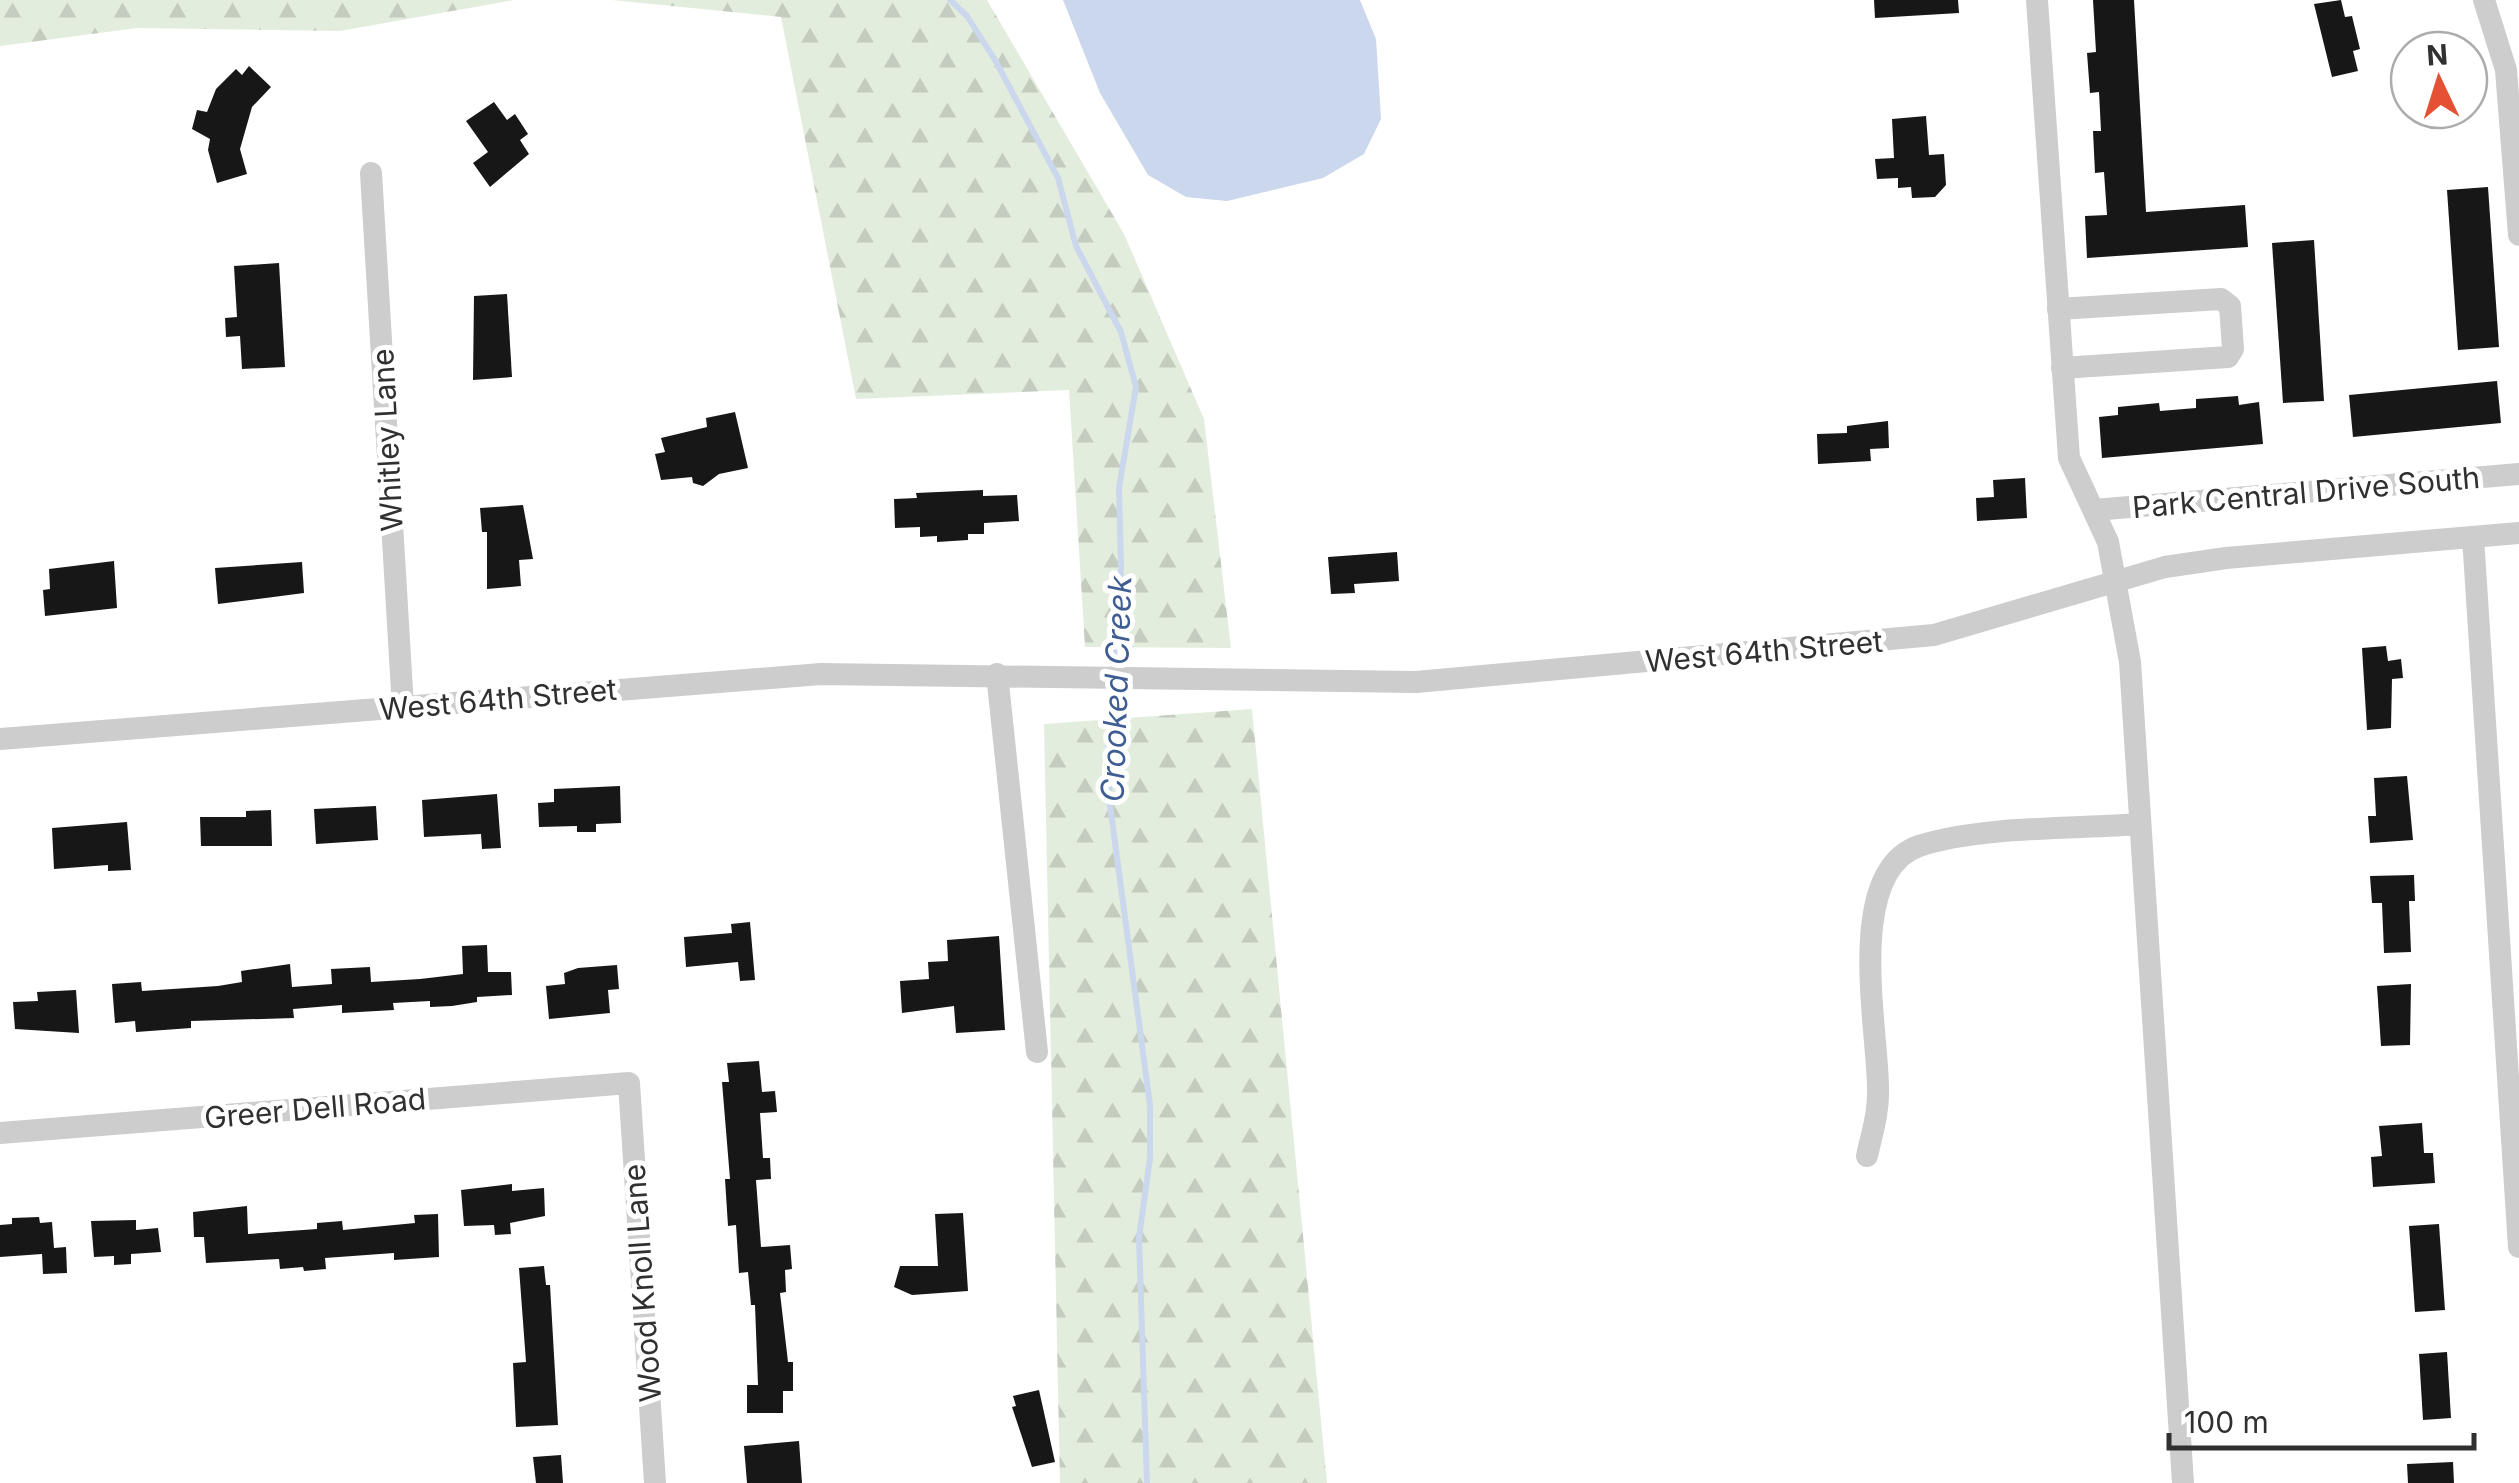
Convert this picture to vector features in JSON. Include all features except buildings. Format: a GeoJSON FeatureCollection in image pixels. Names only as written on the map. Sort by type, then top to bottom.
{"type":"FeatureCollection","features":[{"type":"Feature","properties":{"kind":"street"},"geometry":{"type":"LineString","coordinates":[[2037,0],[2069,458],[2108,542],[2130,662],[2183,1483]]}},
{"type":"Feature","properties":{"kind":"street"},"geometry":{"type":"LineString","coordinates":[[2484,0],[2506,70],[2519,235]]}},
{"type":"Feature","properties":{"kind":"street","name":"Whitley Lane"},"geometry":{"type":"LineString","coordinates":[[371,173],[403,707]]}},
{"type":"Feature","properties":{"kind":"street"},"geometry":{"type":"LineString","coordinates":[[2058,309],[2220,299],[2230,306],[2232,352],[2228,356],[2062,368]]}},
{"type":"Feature","properties":{"kind":"street","name":"Park Central Drive South"},"geometry":{"type":"LineString","coordinates":[[2094,510],[2519,474]]}},
{"type":"Feature","properties":{"kind":"street","name":"West 64th Street"},"geometry":{"type":"LineString","coordinates":[[0,739],[821,674],[1416,682],[1909,638],[1952,631],[2116,580],[2226,558],[2519,533]]}},
{"type":"Feature","properties":{"kind":"street"},"geometry":{"type":"LineString","coordinates":[[2473,537],[2519,1247]]}},
{"type":"Feature","properties":{"kind":"street"},"geometry":{"type":"LineString","coordinates":[[997,674],[1038,1052]]}},
{"type":"Feature","properties":{"kind":"street"},"geometry":{"type":"LineString","coordinates":[[1866,1156],[1878,1090],[1870,940],[1874,903],[1891,870],[1915,847],[1957,838],[2140,824]]}},
{"type":"Feature","properties":{"kind":"street","name":"Greer Dell Road"},"geometry":{"type":"LineString","coordinates":[[0,1132],[629,1083]]}},
{"type":"Feature","properties":{"kind":"street","name":"Wood Knoll Lane"},"geometry":{"type":"LineString","coordinates":[[629,1083],[654,1483]]}},
{"type":"Feature","properties":{"kind":"green space"},"geometry":{"type":"Polygon","coordinates":[[[0,0],[514,0],[340,31],[137,28],[0,46],[0,0]]]}},
{"type":"Feature","properties":{"kind":"green space"},"geometry":{"type":"Polygon","coordinates":[[[612,0],[987,0],[1124,234],[1204,419],[1231,648],[1085,647],[1069,390],[856,399],[781,17],[612,0]]]}},
{"type":"Feature","properties":{"kind":"green space"},"geometry":{"type":"Polygon","coordinates":[[[1252,709],[1327,1483],[1060,1483],[1044,724],[1252,709]]]}},
{"type":"Feature","properties":{"kind":"water"},"geometry":{"type":"Polygon","coordinates":[[[1063,0],[1360,0],[1376,39],[1381,119],[1364,154],[1323,178],[1227,201],[1186,197],[1148,175],[1100,93],[1063,0]]]}},
{"type":"Feature","properties":{"kind":"waterway","name":"Crooked Creek"},"geometry":{"type":"LineString","coordinates":[[950,0],[967,16],[995,60],[1058,178],[1076,246],[1121,332],[1136,387],[1119,488],[1121,568],[1108,735],[1110,805],[1150,1105],[1150,1158],[1139,1238],[1147,1483]]}}]}
